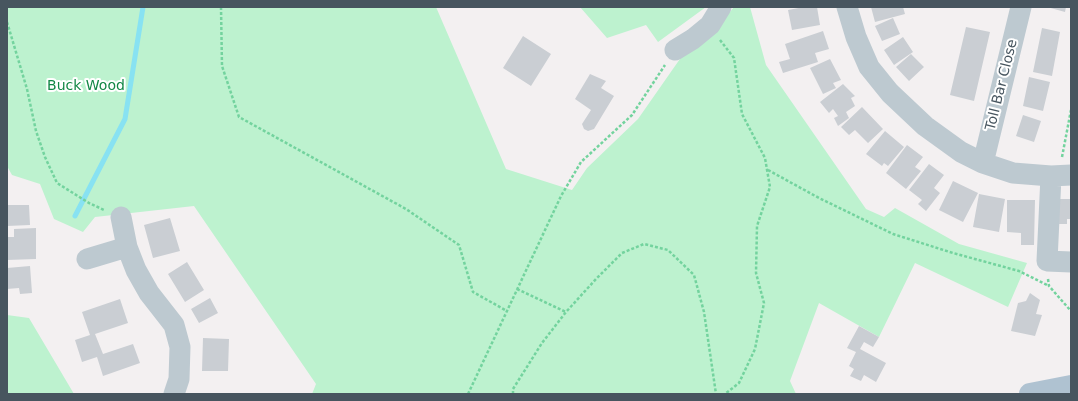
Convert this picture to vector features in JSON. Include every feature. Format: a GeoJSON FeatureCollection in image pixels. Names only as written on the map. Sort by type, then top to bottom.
{"type":"FeatureCollection","features":[{"type":"Feature","properties":{"kind":"main road"},"geometry":{"type":"LineString","coordinates":[[1030,394],[1071,386]]}},
{"type":"Feature","properties":{"kind":"street"},"geometry":{"type":"LineString","coordinates":[[676,50],[693,39],[710,25],[721,7]]}},
{"type":"Feature","properties":{"kind":"street"},"geometry":{"type":"LineString","coordinates":[[847,7],[856,37],[868,67],[890,93],[925,126],[961,152],[983,163],[1013,173],[1060,176],[1047,261],[1071,262]]}},
{"type":"Feature","properties":{"kind":"street","name":"Toll Bar Close"},"geometry":{"type":"LineString","coordinates":[[983,163],[1021,7]]}},
{"type":"Feature","properties":{"kind":"street"},"geometry":{"type":"LineString","coordinates":[[121,217],[127,247],[136,270],[149,293],[174,325],[180,347],[179,379],[174,394]]}},
{"type":"Feature","properties":{"kind":"street"},"geometry":{"type":"LineString","coordinates":[[87,259],[127,247]]}},
{"type":"Feature","properties":{"kind":"path"},"geometry":{"type":"LineString","coordinates":[[221,7],[222,66],[239,117],[406,209],[459,245],[473,292],[507,311]]}},
{"type":"Feature","properties":{"kind":"path"},"geometry":{"type":"LineString","coordinates":[[7,22],[27,89],[36,131],[45,157],[57,183],[89,203],[121,217]]}},
{"type":"Feature","properties":{"kind":"path"},"geometry":{"type":"LineString","coordinates":[[710,25],[734,58],[742,114],[765,158],[770,187],[757,226],[756,273],[764,303],[755,350],[739,383],[725,394]]}},
{"type":"Feature","properties":{"kind":"path"},"geometry":{"type":"LineString","coordinates":[[468,394],[561,196],[581,162],[632,115],[676,50]]}},
{"type":"Feature","properties":{"kind":"path"},"geometry":{"type":"LineString","coordinates":[[1060,176],[1071,110]]}},
{"type":"Feature","properties":{"kind":"path"},"geometry":{"type":"LineString","coordinates":[[768,170],[819,198],[893,234],[1019,271],[1049,286],[1071,311]]}},
{"type":"Feature","properties":{"kind":"path"},"geometry":{"type":"LineString","coordinates":[[513,394],[512,389],[542,343],[566,312],[596,278],[622,253],[644,244],[668,250],[694,275],[704,312],[716,394]]}},
{"type":"Feature","properties":{"kind":"path"},"geometry":{"type":"LineString","coordinates":[[1047,261],[1049,286]]}},
{"type":"Feature","properties":{"kind":"path"},"geometry":{"type":"LineString","coordinates":[[517,289],[566,312]]}},
{"type":"Feature","properties":{"kind":"green space","name":"Buck Wood"},"geometry":{"type":"Polygon","coordinates":[[[7,7],[436,7],[506,169],[572,190],[587,168],[638,119],[682,56],[710,36],[734,7],[750,7],[766,65],[866,209],[884,217],[895,208],[959,244],[1027,263],[1008,307],[915,263],[879,337],[819,303],[790,381],[796,394],[312,394],[316,384],[194,206],[95,217],[83,232],[54,219],[40,184],[12,175],[7,166],[7,7]]]}},
{"type":"Feature","properties":{"kind":"green space"},"geometry":{"type":"Polygon","coordinates":[[[580,7],[706,7],[658,42],[646,25],[607,38],[580,7]]]}},
{"type":"Feature","properties":{"kind":"green space"},"geometry":{"type":"Polygon","coordinates":[[[7,315],[29,318],[74,394],[7,394],[7,315]]]}},
{"type":"Feature","properties":{"kind":"building"},"geometry":{"type":"Polygon","coordinates":[[[804,7],[817,7],[820,25],[792,30],[788,10],[804,7]]]}},
{"type":"Feature","properties":{"kind":"building"},"geometry":{"type":"Polygon","coordinates":[[[871,7],[903,7],[905,14],[875,22],[871,7]]]}},
{"type":"Feature","properties":{"kind":"building"},"geometry":{"type":"Polygon","coordinates":[[[1047,7],[1066,7],[1065,12],[1047,7]]]}},
{"type":"Feature","properties":{"kind":"building"},"geometry":{"type":"Polygon","coordinates":[[[893,18],[900,34],[882,41],[875,26],[893,18]]]}},
{"type":"Feature","properties":{"kind":"building"},"geometry":{"type":"Polygon","coordinates":[[[966,27],[990,32],[974,101],[950,95],[966,27]]]}},
{"type":"Feature","properties":{"kind":"building"},"geometry":{"type":"Polygon","coordinates":[[[1042,28],[1060,32],[1052,76],[1033,72],[1042,28]]]}},
{"type":"Feature","properties":{"kind":"building"},"geometry":{"type":"Polygon","coordinates":[[[823,31],[829,49],[815,53],[818,62],[783,73],[779,62],[790,59],[785,44],[823,31]]]}},
{"type":"Feature","properties":{"kind":"building"},"geometry":{"type":"Polygon","coordinates":[[[523,36],[551,54],[531,86],[503,68],[523,36]]]}},
{"type":"Feature","properties":{"kind":"building"},"geometry":{"type":"Polygon","coordinates":[[[903,37],[913,52],[894,65],[884,50],[903,37]]]}},
{"type":"Feature","properties":{"kind":"building"},"geometry":{"type":"Polygon","coordinates":[[[911,54],[924,67],[909,81],[896,67],[911,54]]]}},
{"type":"Feature","properties":{"kind":"building"},"geometry":{"type":"Polygon","coordinates":[[[830,59],[841,80],[833,83],[836,88],[823,94],[810,68],[830,59]]]}},
{"type":"Feature","properties":{"kind":"building"},"geometry":{"type":"Polygon","coordinates":[[[590,74],[606,81],[601,88],[614,96],[594,129],[588,131],[584,129],[582,124],[591,110],[575,99],[590,74]]]}},
{"type":"Feature","properties":{"kind":"building"},"geometry":{"type":"Polygon","coordinates":[[[1029,77],[1050,82],[1043,111],[1023,106],[1029,77]]]}},
{"type":"Feature","properties":{"kind":"building"},"geometry":{"type":"Polygon","coordinates":[[[843,84],[855,96],[851,98],[855,106],[846,112],[849,118],[838,126],[834,118],[838,116],[833,109],[829,113],[820,102],[843,84]]]}},
{"type":"Feature","properties":{"kind":"building"},"geometry":{"type":"Polygon","coordinates":[[[862,107],[883,129],[868,143],[855,130],[849,135],[841,127],[862,107]]]}},
{"type":"Feature","properties":{"kind":"building"},"geometry":{"type":"Polygon","coordinates":[[[1023,115],[1041,121],[1034,142],[1016,136],[1023,115]]]}},
{"type":"Feature","properties":{"kind":"building"},"geometry":{"type":"Polygon","coordinates":[[[885,131],[904,147],[888,166],[884,163],[882,166],[866,154],[885,131]]]}},
{"type":"Feature","properties":{"kind":"building"},"geometry":{"type":"Polygon","coordinates":[[[907,145],[923,157],[915,167],[921,171],[906,189],[886,173],[907,145]]]}},
{"type":"Feature","properties":{"kind":"building"},"geometry":{"type":"Polygon","coordinates":[[[929,164],[944,175],[934,188],[940,193],[926,211],[918,204],[922,200],[909,190],[929,164]]]}},
{"type":"Feature","properties":{"kind":"building"},"geometry":{"type":"Polygon","coordinates":[[[953,181],[978,193],[963,222],[939,210],[953,181]]]}},
{"type":"Feature","properties":{"kind":"building"},"geometry":{"type":"Polygon","coordinates":[[[979,194],[1005,199],[999,232],[973,227],[979,194]]]}},
{"type":"Feature","properties":{"kind":"building"},"geometry":{"type":"Polygon","coordinates":[[[1053,199],[1071,199],[1071,219],[1067,219],[1067,224],[1053,224],[1053,199]]]}},
{"type":"Feature","properties":{"kind":"building"},"geometry":{"type":"Polygon","coordinates":[[[1007,200],[1035,200],[1034,245],[1021,245],[1021,233],[1007,232],[1007,200]]]}},
{"type":"Feature","properties":{"kind":"building"},"geometry":{"type":"Polygon","coordinates":[[[7,205],[29,205],[30,225],[7,226],[7,205]]]}},
{"type":"Feature","properties":{"kind":"building"},"geometry":{"type":"Polygon","coordinates":[[[170,218],[180,251],[153,258],[144,225],[170,218]]]}},
{"type":"Feature","properties":{"kind":"building"},"geometry":{"type":"Polygon","coordinates":[[[36,228],[36,259],[7,260],[7,237],[14,237],[14,229],[36,228]]]}},
{"type":"Feature","properties":{"kind":"building"},"geometry":{"type":"Polygon","coordinates":[[[187,262],[204,290],[185,302],[168,274],[187,262]]]}},
{"type":"Feature","properties":{"kind":"building"},"geometry":{"type":"Polygon","coordinates":[[[30,266],[32,293],[20,294],[19,288],[7,289],[7,268],[30,266]]]}},
{"type":"Feature","properties":{"kind":"building"},"geometry":{"type":"Polygon","coordinates":[[[1030,293],[1040,300],[1036,314],[1042,315],[1035,336],[1011,331],[1018,303],[1026,301],[1030,293]]]}},
{"type":"Feature","properties":{"kind":"building"},"geometry":{"type":"Polygon","coordinates":[[[210,298],[218,313],[199,323],[191,309],[210,298]]]}},
{"type":"Feature","properties":{"kind":"building"},"geometry":{"type":"Polygon","coordinates":[[[120,299],[128,323],[95,334],[103,354],[133,344],[140,363],[103,376],[97,357],[82,362],[75,340],[90,335],[82,312],[120,299]]]}},
{"type":"Feature","properties":{"kind":"building"},"geometry":{"type":"Polygon","coordinates":[[[859,326],[879,337],[873,347],[864,342],[860,349],[886,363],[876,382],[864,375],[861,381],[850,376],[854,369],[849,366],[856,352],[847,348],[859,326]]]}},
{"type":"Feature","properties":{"kind":"building"},"geometry":{"type":"Polygon","coordinates":[[[203,338],[229,339],[228,371],[202,371],[203,338]]]}},
{"type":"Feature","properties":{"kind":"waterway"},"geometry":{"type":"LineString","coordinates":[[75,216],[125,119],[143,7]]}}]}
